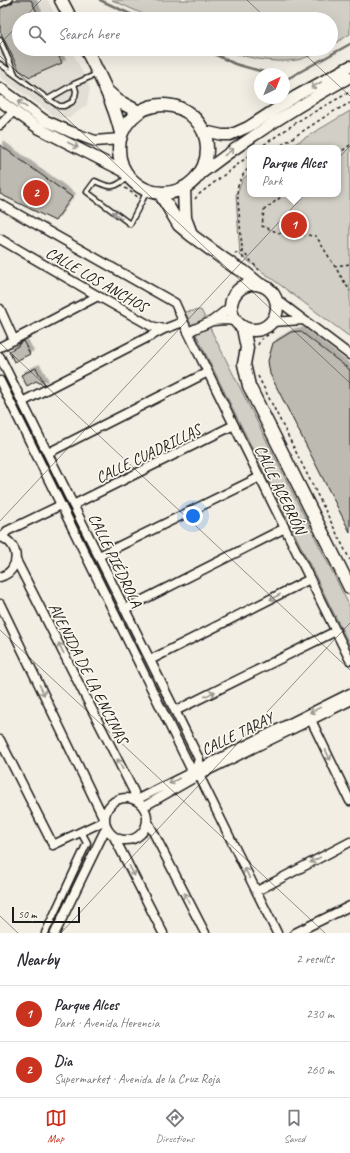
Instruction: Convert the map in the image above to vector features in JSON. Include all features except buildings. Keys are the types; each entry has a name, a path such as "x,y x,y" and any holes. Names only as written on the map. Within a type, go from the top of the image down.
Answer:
{"main road":[{"path":"62,0 68,12"},
{"path":"90,56 107,91 118,118 120,136 118,147 121,164 127,174 140,187 160,193 176,191 184,188 192,183 198,176 206,159 207,150 204,132 197,120 176,106 163,104 150,106 139,112 128,121 120,136"},
{"path":"107,91 118,100 139,112"},
{"path":"184,188 185,218 191,235"},
{"path":"160,193 179,225 239,269 264,280 270,290 277,295 275,326 260,330 251,330 239,324"},
{"path":"239,269 241,287"},
{"path":"251,349 239,324 232,314 230,307 235,293 241,287 264,280"},
{"path":"260,330 244,364 249,386 350,588"}],"street":[{"path":"204,132 230,135 248,127 296,96 350,66"},
{"path":"198,176 232,150 291,111 350,77"},
{"path":"0,88 41,124 95,141 120,136"},
{"path":"0,101 14,111 41,124 127,174"},
{"path":"0,125 14,111"},
{"name":"CALLE ACEBRÓN","path":"0,204 175,303 350,660"},
{"name":"CALLE LOS ANCHOS","path":"0,239 152,326 164,329"},
{"path":"277,295 303,320 350,355"},
{"path":"0,347 98,296"},
{"path":"188,332 212,321 230,307"},
{"path":"0,309 14,340"},
{"path":"212,321 225,320 239,324"},
{"path":"275,326 303,320"},
{"path":"22,402 164,329 183,322"},
{"name":"CALLE PIÉDROLA","path":"0,357 199,760 196,772"},
{"path":"48,453 208,372"},
{"path":"0,381 61,505 278,933"},
{"name":"CALLE CUADRILLAS","path":"74,505 234,425"},
{"path":"99,556 260,477"},
{"path":"1,537 7,531 61,505"},
{"path":"125,609 285,528"},
{"name":"AVENIDA DE LA ENCINAS","path":"1,537 10,542 15,550 16,560 134,792 136,800"},
{"path":"0,577 9,573 14,567 16,560"},
{"path":"150,660 310,579"},
{"path":"0,604 105,823 114,837 163,933"},
{"path":"175,711 336,631"},
{"name":"CALLE TARAY","path":"143,806 196,772 350,693"},
{"name":"CALLE TARAY","path":"136,800 312,720 350,701"},
{"path":"312,720 350,801"},
{"path":"0,740 53,845 105,823"},
{"path":"56,933 105,823 105,812 110,804 118,799 127,798 136,800 143,806 147,820 205,933"},
{"path":"114,837 124,840 135,838 143,831 147,820"},
{"path":"45,933 88,843 81,832"},
{"path":"257,891 350,842"},
{"path":"296,933 350,906"}],"lane":[{"path":"0,5 10,0"},
{"path":"0,40 16,76"},
{"path":"0,64 59,106 64,106 72,102 76,91 74,84"},
{"path":"48,99 74,84 98,73"},
{"path":"127,174 121,183 114,186 106,186 95,181 87,192 130,224 147,190"}],"path":[{"path":"263,145 303,118 350,92"},
{"path":"282,145 329,114 350,103"},
{"path":"341,152 350,145"},
{"path":"192,202 198,195 247,157"},
{"path":"239,269 243,252 238,189 240,179 247,170"},
{"path":"281,197 264,210 262,226 279,233 316,236 350,291"},
{"path":"230,254 243,252"},
{"path":"243,252 277,295"},
{"path":"334,266 350,264"},
{"path":"251,349 272,331 275,326"},
{"path":"257,370 259,377 350,560"}],"shaded area":[{"path":"0,0 48,0 54,12 12,12 12,56 74,56 90,88 87,105 69,118 58,118 0,77"},
{"path":"112,0 350,0 350,34 338,42 338,12 139,12"},
{"path":"244,56 308,56 297,60 287,61"},
{"path":"350,111 350,337 240,255 236,195 243,179 247,176 247,197 341,197 341,145 293,145"},
{"path":"201,310 350,607 350,646 185,312"}],"waterway":[{"path":"100,0 126,12"},
{"path":"338,51 350,44"},
{"path":"218,56 235,64 254,69"},
{"path":"290,77 328,56"}],"place":[{"name":"Dia","path":"36,193"},
{"name":"Parque Alces","path":"294,225"}]}
